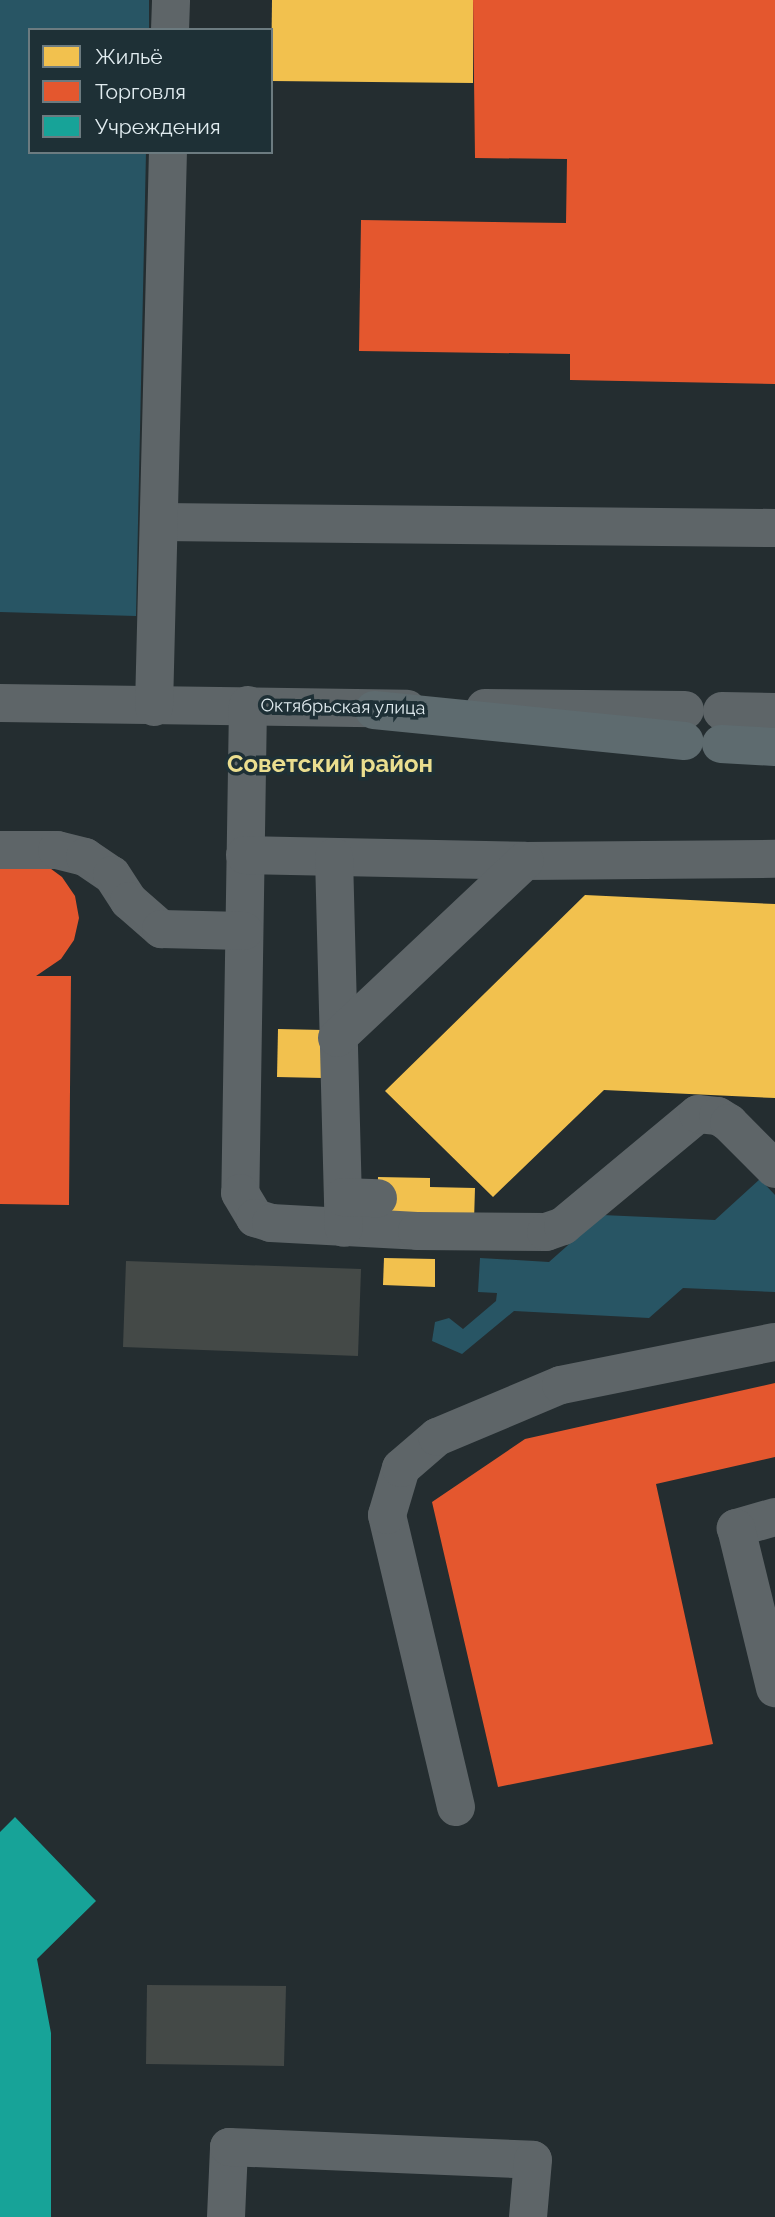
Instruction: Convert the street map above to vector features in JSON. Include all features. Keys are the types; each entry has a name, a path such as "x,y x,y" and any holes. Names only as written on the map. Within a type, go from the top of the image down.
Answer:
{"main road":[{"path":"374,709 703,726 775,747"}],"street":[{"path":"170,0 170,28"},
{"path":"154,707 168,154"},
{"path":"160,522 775,528"},
{"name":"Октябрьская улица","path":"0,703 374,709"},
{"path":"248,705 240,1193 243,1205 255,1218 271,1223 355,1207 546,1232 563,1226 698,1114 718,1116 729,1123 775,1169"},
{"path":"703,726 775,712"},
{"path":"0,850 57,850 85,857 112,875 129,901 161,929 244,931"},
{"path":"246,855 525,861 775,859"},
{"path":"334,857 337,1038 355,1207"},
{"path":"337,1038 525,861"},
{"path":"456,1807 387,1515 401,1468 438,1437 561,1385 775,1342"},
{"path":"775,1517 736,1528 775,1688"},
{"path":"226,2217 229,2147 533,2160 528,2217"}],"shaded area":[{"path":"0,0 149,0 149,28 28,28 28,154 146,154 136,616 0,612"},
{"path":"760,1179 775,1195 775,1292 683,1288 649,1318 514,1311 462,1354 432,1341 435,1322 449,1318 463,1329 496,1301 497,1293 478,1292 480,1258 549,1262 602,1215 715,1220"}],"building: Жильё":[{"path":"272,0 473,0 473,83 273,81"},
{"path":"585,895 775,904 775,1098 604,1090 493,1197 385,1091"},
{"path":"278,1029 323,1030 323,1078 277,1077"},
{"path":"378,1177 430,1178 430,1187 475,1188 474,1221 377,1219"},
{"path":"384,1258 435,1259 435,1287 383,1285"}],"building: Торговля":[{"path":"473,0 775,0 775,384 570,380 570,354 359,351 361,220 566,223 567,159 475,158"},
{"path":"0,859 43,863 62,877 75,896 79,918 74,940 61,959 36,976 71,976 69,1205 0,1204"},
{"path":"775,1383 775,1457 656,1484 713,1744 498,1787 432,1502 525,1439"}],"building: Учреждения":[{"path":"15,1817 96,1901 37,1959 51,2033 51,2217 0,2217 0,1832"}],"building: Прочее":[{"path":"126,1261 361,1269 358,1356 123,1347"},
{"path":"147,1985 286,1986 284,2066 146,2064"}],"district":[{"name":"Советский район","path":"330,764"}]}
